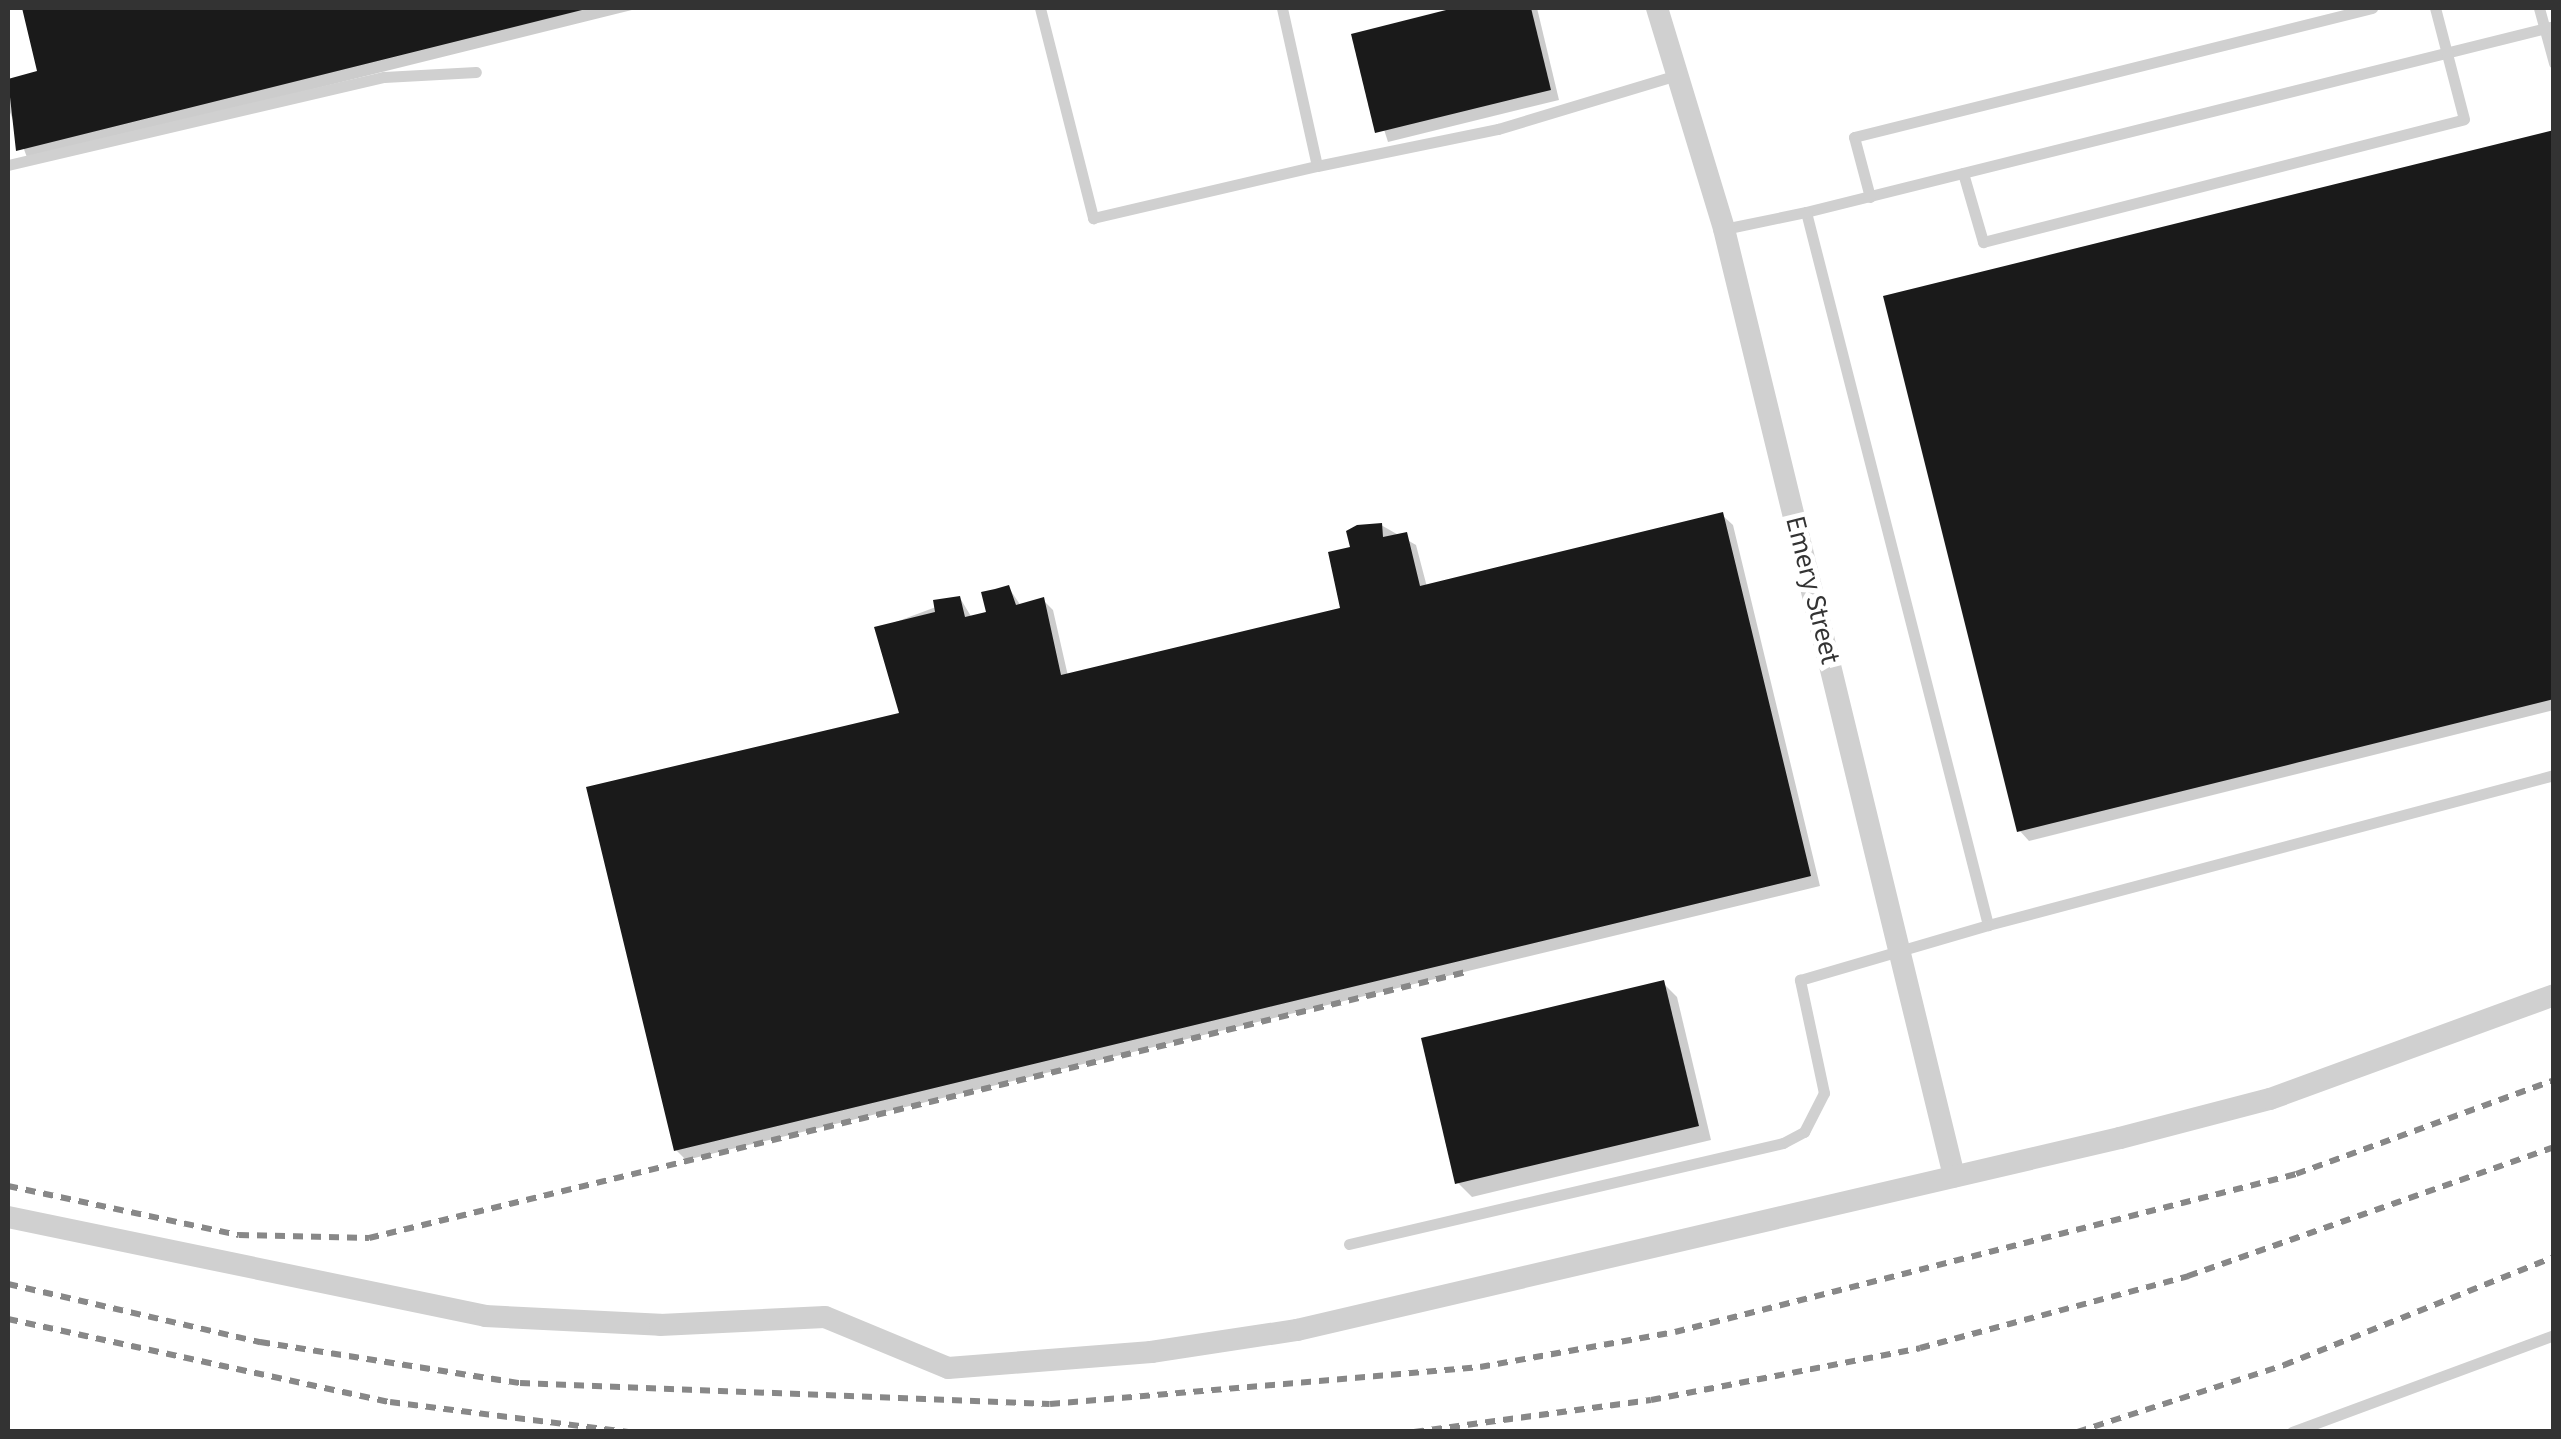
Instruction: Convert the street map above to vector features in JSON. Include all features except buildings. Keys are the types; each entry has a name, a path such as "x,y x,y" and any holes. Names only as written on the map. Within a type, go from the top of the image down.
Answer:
{"street":[{"name":"Emery Street","path":"1656,8 1724,229 1954,1176"},
{"path":"8,1216 139,1251 485,1316 660,1325 825,1316 948,1368 1297,1330 2270,1100 2554,994"}],"lane":[{"path":"1040,8 1093,218 1498,129 1677,75"},
{"path":"1282,8 1317,166"},
{"path":"1870,197 1854,137 2372,8"},
{"path":"1964,173 1983,242 2464,119 2435,8"},
{"path":"2539,8 2549,27 2554,63"},
{"path":"1724,229 1870,197 2549,27"},
{"path":"8,165 384,77 476,72"},
{"path":"1806,212 1988,926"},
{"path":"1350,1244 1783,1144 1804,1132 1824,1093 1800,980 2554,775"},
{"path":"2292,1432 2554,1335"}],"railway":[{"path":"8,1186 239,1235 369,1238 1470,971"},
{"path":"8,1284 260,1342 520,1383 1050,1404 1480,1367 1675,1332 2296,1174 2554,1080"},
{"path":"1414,1432 1651,1400 1920,1348 2188,1276 2554,1147"},
{"path":"2077,1432 2284,1365 2554,1257"},
{"path":"8,1319 390,1402 628,1432"}]}
